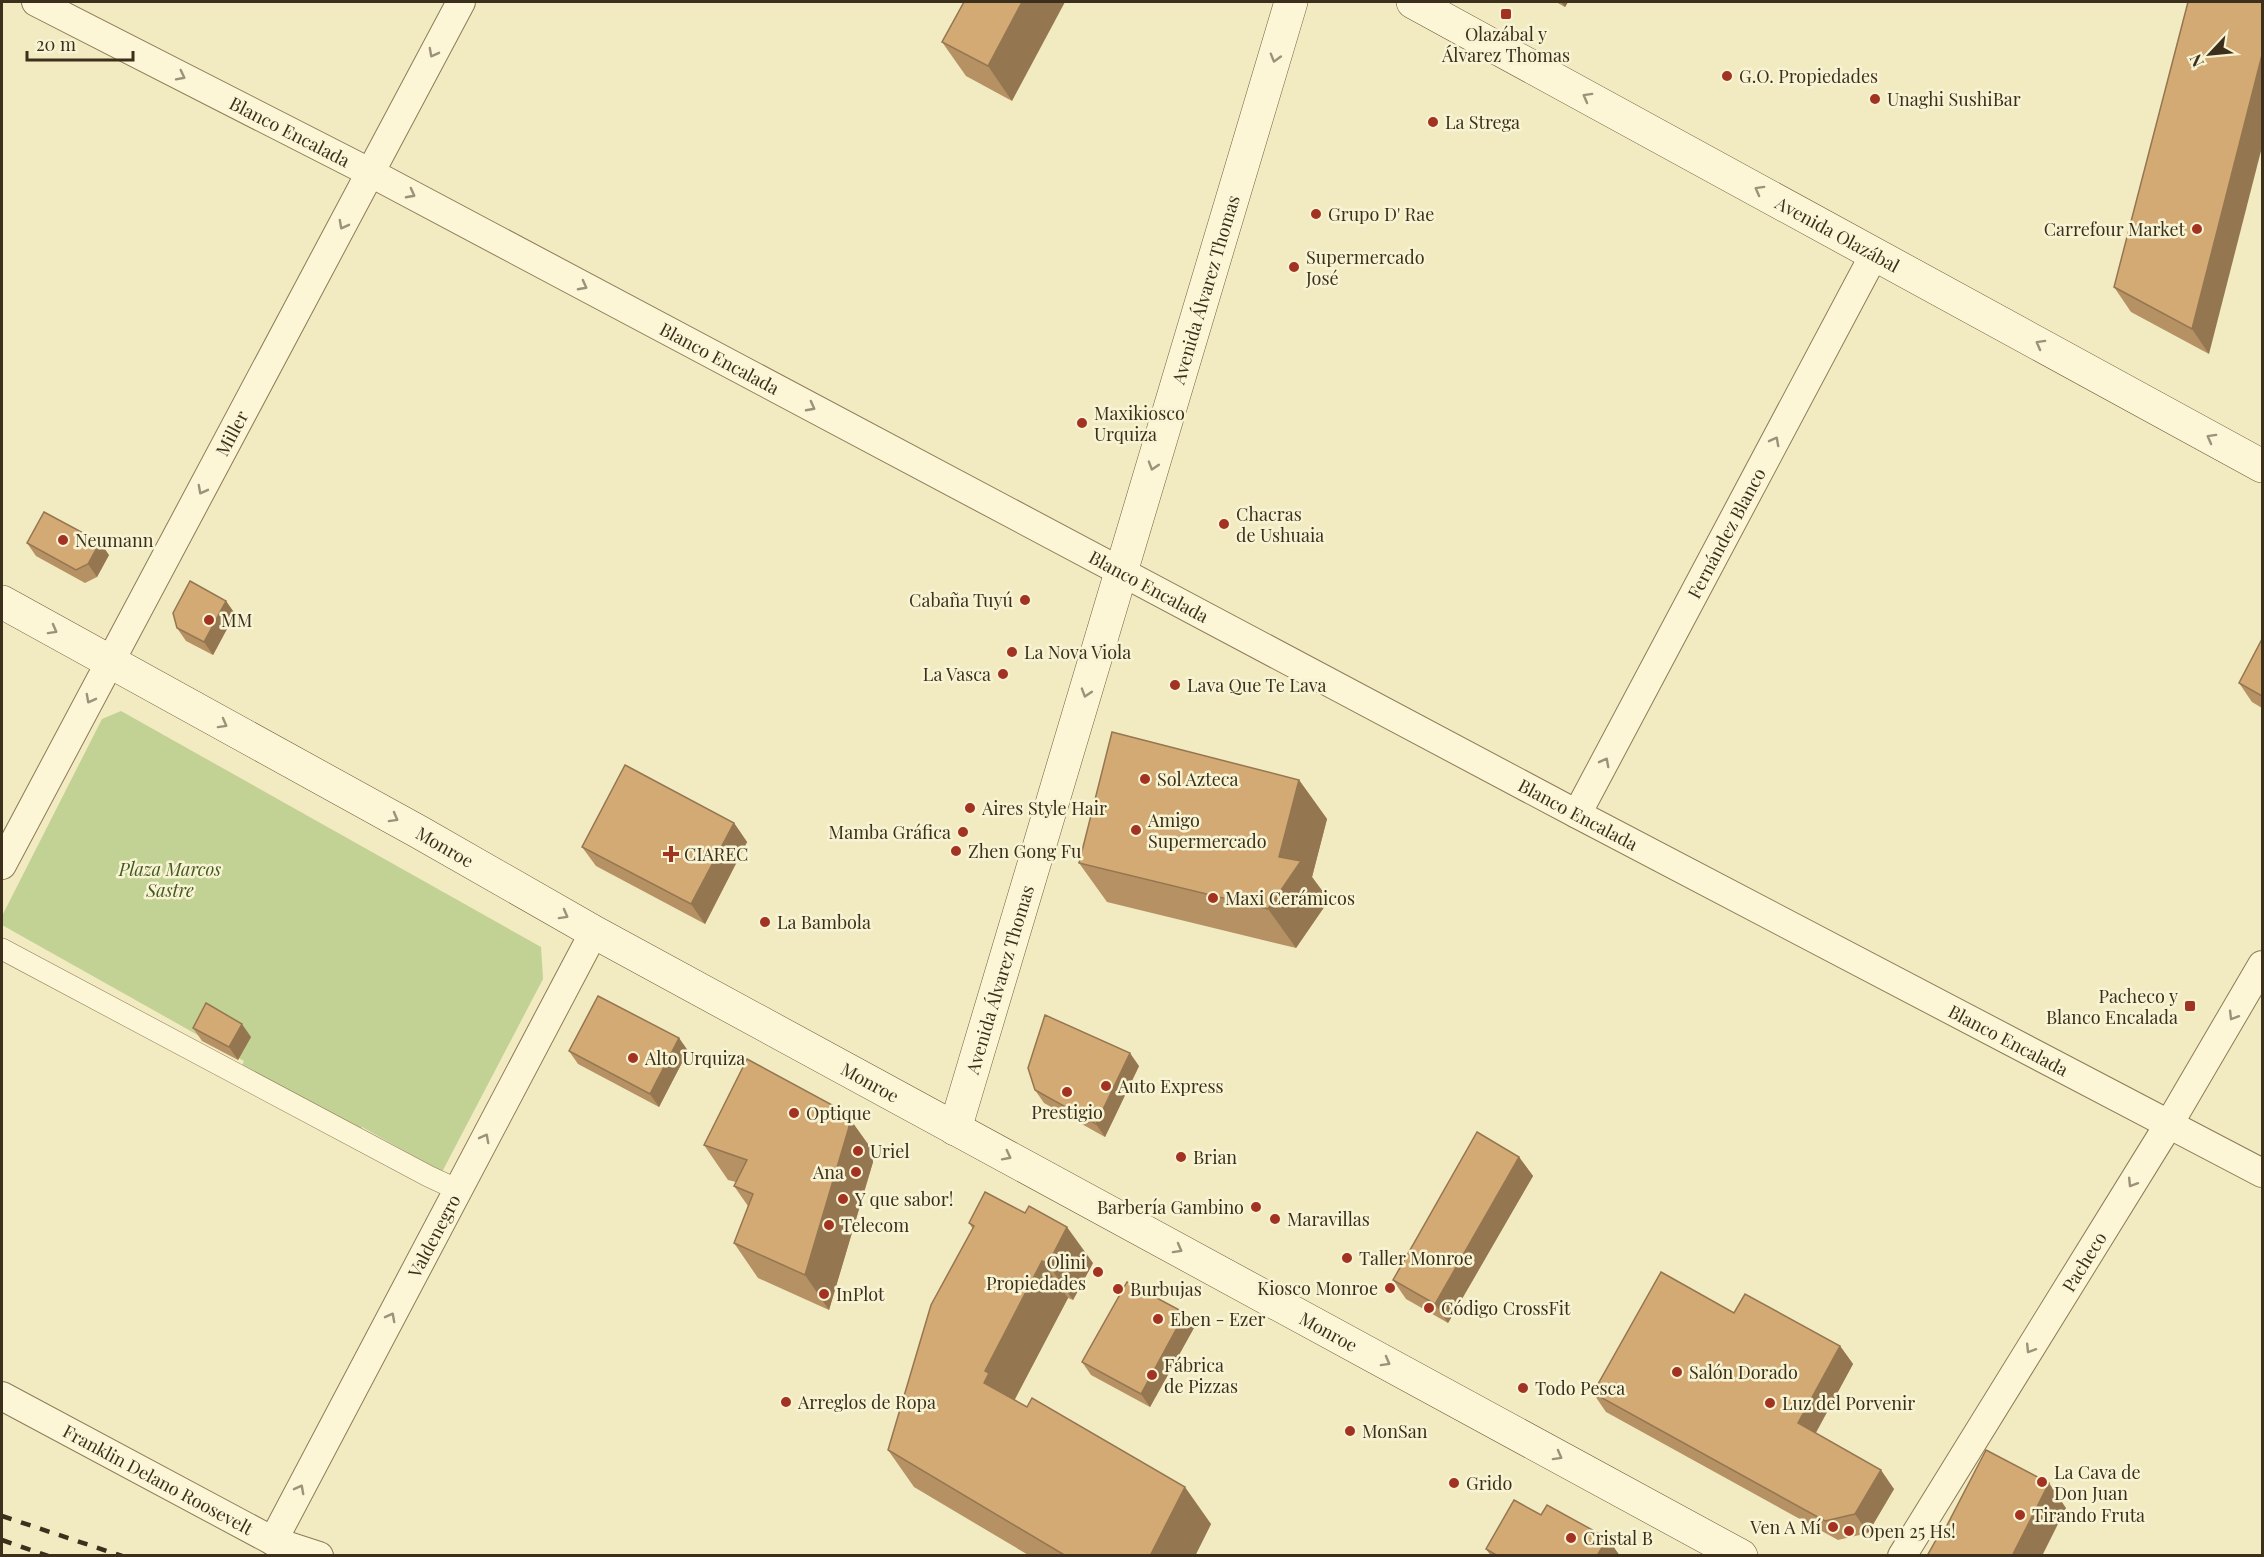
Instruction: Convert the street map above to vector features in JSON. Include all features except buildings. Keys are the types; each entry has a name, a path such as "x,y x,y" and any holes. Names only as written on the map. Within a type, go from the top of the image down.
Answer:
{"main road":[{"name":"Avenida Álvarez Thomas","path":"955,1129 1291,2"},
{"name":"Avenida Olazábal","path":"1413,2 2262,466"},
{"name":"Monroe","path":"2,602 420,832 594,932 1741,1556"}],"street":[{"name":"Blanco Encalada","path":"36,2 371,173 1577,814 2262,1173"},
{"name":"Miller","path":"2,865 461,2"},
{"name":"Fernández Blanco","path":"1577,814 1875,253"},
{"name":"Valdenegro","path":"273,1541 594,932"},
{"path":"2,949 458,1190"},
{"name":"Pacheco","path":"1902,1556 2169,1124 2262,965"},
{"name":"Franklin Delano Roosevelt","path":"2,1396 273,1541 319,1556"}],"green space":[{"name":"Plaza Marcos Sastre","path":"121,711 541,947 543,979 442,1172 362,1127 353,1141 238,1073 244,1061 2,925 2,916 102,719"}],"railway":[{"path":"2,1516 122,1556"},
{"path":"2,1540 48,1556"}],"place":[{"name":"Olazábal y Álvarez Thomas","path":"1506,14"},
{"name":"G.O. Propiedades","path":"1727,76"},
{"name":"Unaghi SushiBar","path":"1875,99"},
{"name":"La Strega","path":"1433,122"},
{"name":"Grupo D' Rae","path":"1316,214"},
{"name":"Carrefour Market","path":"2197,229"},
{"name":"Supermercado José","path":"1294,267"},
{"name":"Maxikiosco Urquiza","path":"1082,423"},
{"name":"Chacras de Ushuaia","path":"1224,524"},
{"name":"Neumann","path":"63,540"},
{"name":"Cabaña Tuyú","path":"1025,600"},
{"name":"MM","path":"209,620"},
{"name":"La Nova Viola","path":"1012,652"},
{"name":"La Vasca","path":"1003,674"},
{"name":"Lava Que Te Lava","path":"1175,685"},
{"name":"Sol Azteca","path":"1145,779"},
{"name":"Aires Style Hair","path":"970,808"},
{"name":"Amigo Supermercado","path":"1136,830"},
{"name":"Mamba Gráfica","path":"963,832"},
{"name":"Zhen Gong Fu","path":"956,851"},
{"name":"CIAREC","path":"671,854"},
{"name":"Maxi Cerámicos","path":"1213,898"},
{"name":"La Bambola","path":"765,922"},
{"name":"Pacheco y Blanco Encalada","path":"2190,1006"},
{"name":"Alto Urquiza","path":"633,1058"},
{"name":"Auto Express","path":"1106,1086"},
{"name":"Prestigio","path":"1067,1092"},
{"name":"Optique","path":"794,1113"},
{"name":"Uriel","path":"858,1151"},
{"name":"Brian","path":"1181,1157"},
{"name":"Ana","path":"856,1172"},
{"name":"Y que sabor!","path":"843,1199"},
{"name":"Barbería Gambino","path":"1256,1207"},
{"name":"Maravillas","path":"1275,1219"},
{"name":"Telecom","path":"829,1225"},
{"name":"Taller Monroe","path":"1347,1258"},
{"name":"Olini Propiedades","path":"1098,1272"},
{"name":"Kiosco Monroe","path":"1390,1288"},
{"name":"Burbujas","path":"1118,1289"},
{"name":"InPlot","path":"824,1294"},
{"name":"Código CrossFit","path":"1429,1308"},
{"name":"Eben - Ezer","path":"1158,1319"},
{"name":"Salón Dorado","path":"1677,1372"},
{"name":"Fábrica de Pizzas","path":"1152,1375"},
{"name":"Todo Pesca","path":"1523,1388"},
{"name":"Arreglos de Ropa","path":"786,1402"},
{"name":"Luz del Porvenir","path":"1770,1403"},
{"name":"MonSan","path":"1350,1431"},
{"name":"La Cava de Don Juan","path":"2042,1482"},
{"name":"Grido","path":"1454,1483"},
{"name":"Tirando Fruta","path":"2020,1515"},
{"name":"Ven A Mí","path":"1833,1527"},
{"name":"Open 25 Hs!","path":"1849,1531"},
{"name":"Cristal B","path":"1571,1538"}]}
